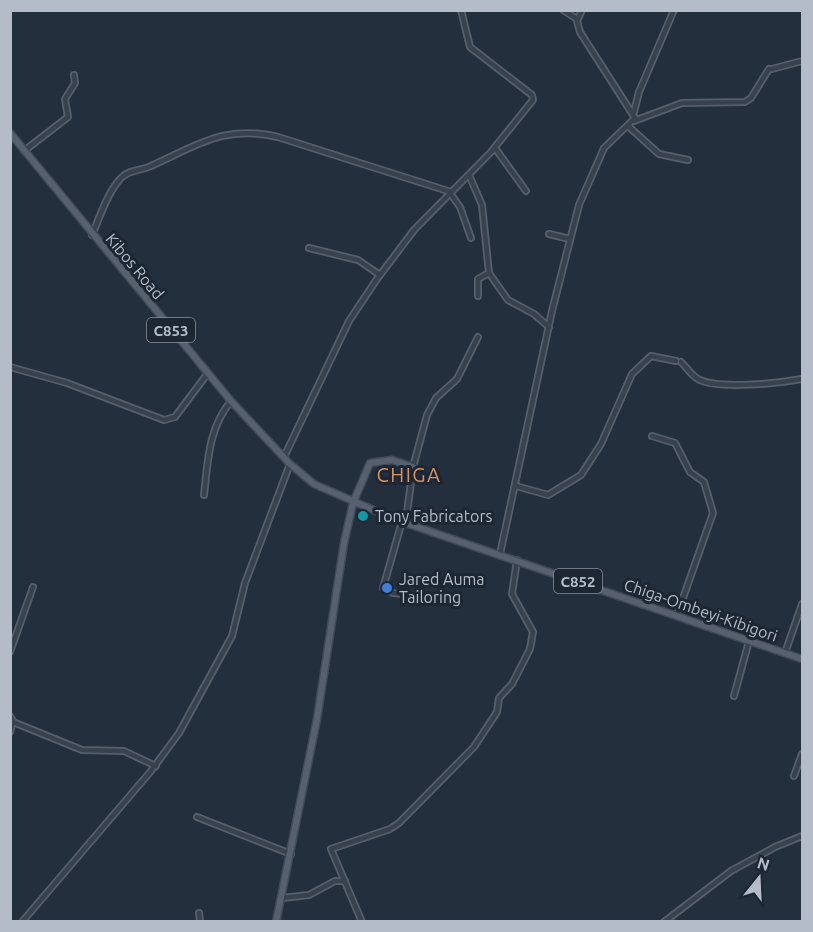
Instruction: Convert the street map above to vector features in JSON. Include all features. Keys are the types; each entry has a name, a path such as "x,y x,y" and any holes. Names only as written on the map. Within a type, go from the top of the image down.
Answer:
{"main road":[{"name":"Kibos Road","path":"11,136 231,401 290,464 321,489 353,503"},
{"path":"276,921 291,854 353,503 370,463 392,460 413,467"},
{"name":"Chiga-Ombeyi-Kibigori","path":"353,503 802,659"}],"street":[{"path":"284,457 350,321 380,274 414,230 495,148 533,97 470,47 462,10"},
{"path":"563,10 577,19"},
{"path":"582,10 577,19 580,32 598,63 634,112"},
{"path":"634,121 639,92 674,10"},
{"path":"500,554 570,239 592,170 610,140 634,121 682,103 717,105 745,102 751,98 771,69 802,61"},
{"path":"24,151 68,117 65,99 75,84 74,75"},
{"path":"628,126 659,154 688,160"},
{"path":"92,235 111,193 124,175 148,168 199,142 221,136 270,135 450,193 460,207 471,238"},
{"path":"495,148 526,191"},
{"path":"469,175 482,204 489,273 508,300 534,314 549,327"},
{"path":"549,234 570,239"},
{"path":"309,248 358,260 380,274"},
{"path":"478,296 478,279 489,273"},
{"path":"442,598 393,593 383,588 401,525 405,522 413,467 432,403 457,379 478,337"},
{"path":"516,486 548,495 581,475 601,444 632,374 651,356 679,361 697,379 710,383 767,385 802,380"},
{"path":"10,367 67,383 164,420 175,417 208,373"},
{"path":"204,495 213,430 219,415 231,401"},
{"path":"652,436 675,443 690,472 704,482 713,513 676,615"},
{"path":"22,921 156,765 179,733 230,640 245,583 290,464"},
{"path":"362,921 331,853 332,848 390,829 399,823 474,747 496,712 499,698 519,673 534,636 512,594 517,560"},
{"path":"10,652 33,587"},
{"path":"785,653 802,604"},
{"path":"734,696 749,641"},
{"path":"10,716 13,722 82,750 124,751 156,765"},
{"path":"10,732 13,722"},
{"path":"794,776 802,754"},
{"path":"197,817 291,854"},
{"path":"664,921 731,871 775,847 802,836"},
{"path":"282,898 309,895 334,881 345,881"},
{"path":"199,913 200,921"}],"place":[{"name":"Tony Fabricators","path":"363,516"},
{"name":"Jared Auma Tailoring","path":"387,588"}],"district":[{"name":"CHIGA","path":"409,474"}]}
